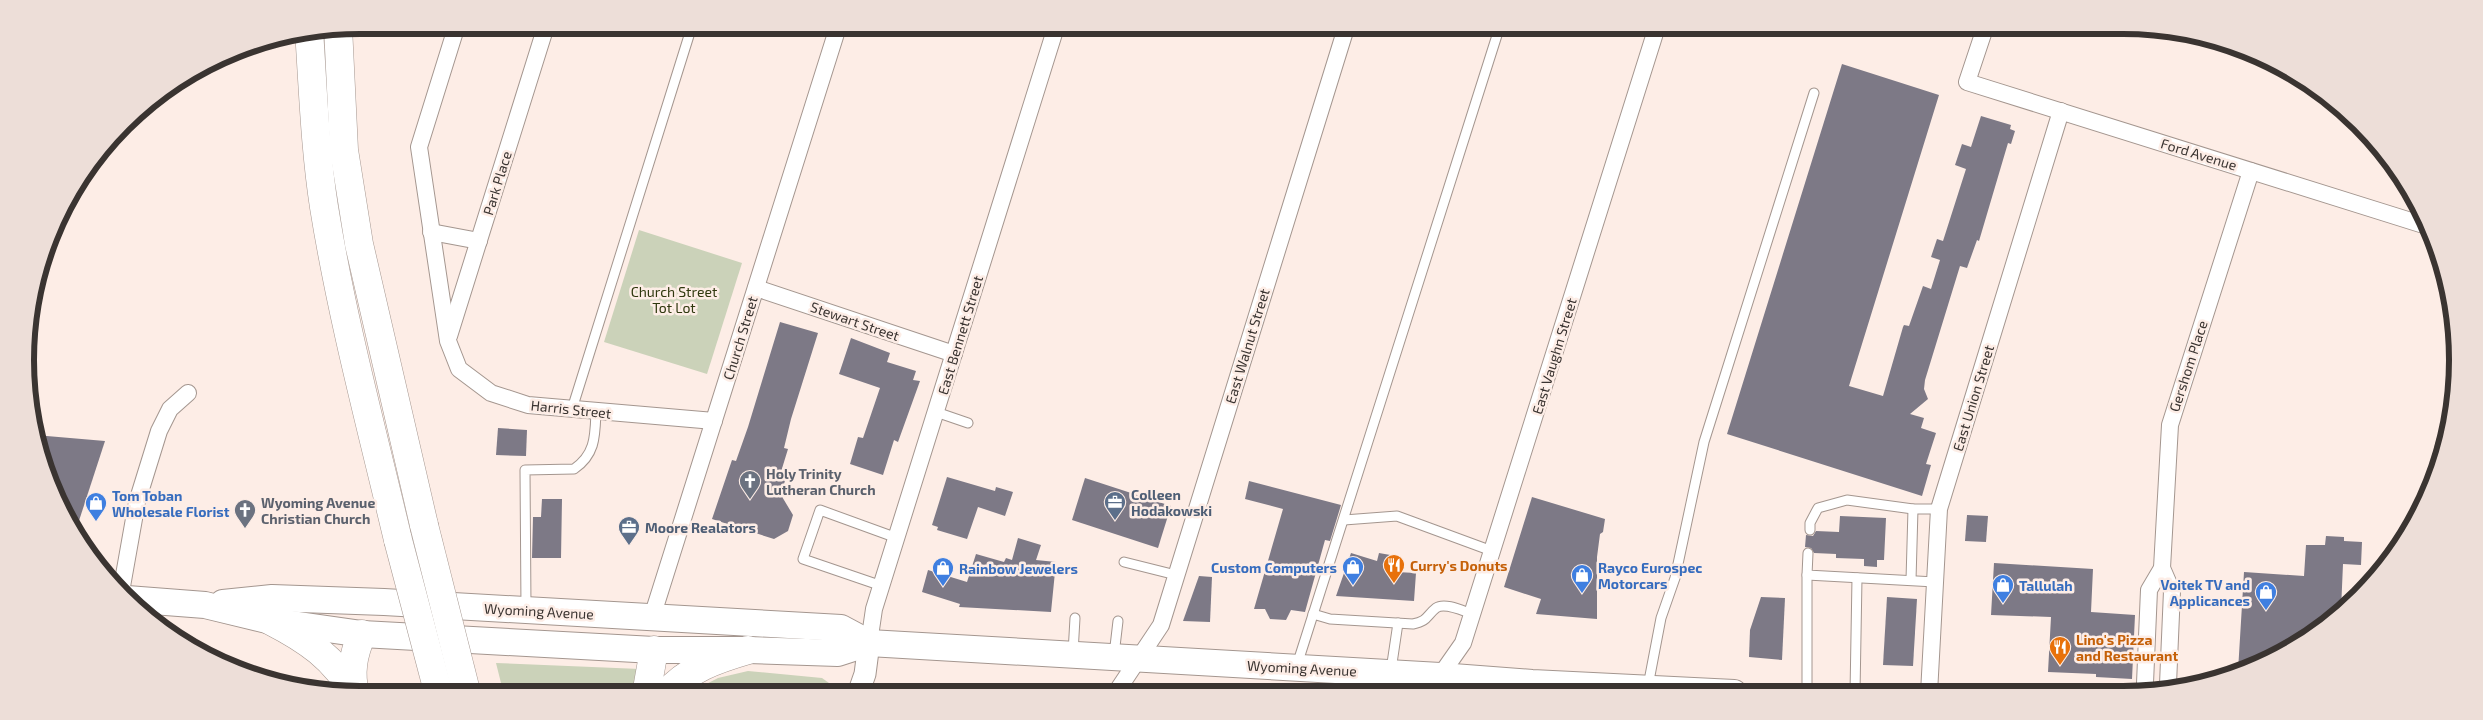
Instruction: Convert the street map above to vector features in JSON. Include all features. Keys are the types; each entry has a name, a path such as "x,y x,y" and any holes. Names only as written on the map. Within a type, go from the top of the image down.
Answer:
{"highway":[{"path":"338,34 344,150 359,244 424,525 465,686"},
{"path":"309,38 314,124 324,207 342,303 398,540 437,686"},
{"path":"271,621 300,636 324,654 341,673 349,686"},
{"path":"353,686 353,659 362,634"},
{"path":"647,686 654,650"},
{"path":"674,686 702,665 748,650"}],"main road":[{"name":"Wyoming Avenue","path":"205,605 272,598 384,602 652,617 841,628 869,643"},
{"name":"Wyoming Avenue","path":"139,600 205,605 271,621 362,634 654,650 748,650 838,654 869,643 1390,673 1434,685 1467,686"},
{"path":"362,634 384,602"},
{"name":"Church Street","path":"652,617 654,650"}],"street":[{"name":"Harris Street","path":"454,34 420,147 448,341 458,369 491,392 528,406 714,421"},
{"name":"Park Place","path":"448,341 544,34"},
{"name":"Church Street","path":"652,617 836,34"},
{"name":"East Bennett Street","path":"869,643 874,609 1054,34"},
{"name":"East Walnut Street","path":"1117,686 1126,658 1161,625 1344,34"},
{"name":"East Vaughn Street","path":"1434,685 1463,643 1655,34"},
{"name":"Ford Avenue","path":"1983,34 1967,82 2419,224"},
{"name":"East Union Street","path":"1929,686 1939,509 2061,112"},
{"name":"Gershom Place","path":"2146,686 2150,590 2162,568 2168,438 2172,415 2251,171"},
{"path":"431,232 479,242"},
{"name":"Stewart Street","path":"756,288 954,354"},
{"path":"122,584 137,502 158,431 170,409 188,394"},
{"name":"Gershom Place","path":"2162,568 2172,591 2168,683"},
{"path":"860,686 869,643"}],"lane":[{"path":"572,409 689,34"},
{"path":"1296,668 1496,34"},
{"path":"1648,686 1661,618 1675,578 1704,442 1814,93"},
{"path":"526,610 525,470 574,469 580,465 588,457 594,444 596,411"},
{"path":"936,412 968,423"},
{"path":"1810,530 1810,523 1818,508 1847,500 1913,509 1939,509"},
{"path":"1911,580 1913,509"},
{"path":"882,586 803,559 820,510 897,538"},
{"path":"1344,520 1397,516 1446,536 1492,551"},
{"path":"1807,686 1808,553"},
{"path":"1124,562 1176,575"},
{"path":"1808,575 1935,582"},
{"path":"1855,686 1857,578"},
{"path":"1313,614 1330,618 1413,624 1424,622 1437,607 1446,606 1472,614"},
{"path":"1072,654 1075,618"},
{"path":"1118,621 1126,658"},
{"path":"1390,673 1398,623"}],"green space":[{"name":"Church Street Tot Lot","path":"639,230 742,263 707,374 604,342"},
{"path":"496,663 640,669 637,686 502,686"},
{"path":"748,671 822,678 831,686 702,686 718,678"}],"building":[{"path":"1842,64 1939,95 1849,386 1883,396 1903,327 1904,325 1909,326 1923,286 1931,289 1940,260 1931,257 1937,239 1943,241 1966,169 1955,165 1962,144 1971,147 1981,116 2011,125 2010,129 2015,131 2011,144 2008,143 1979,241 1977,240 1967,268 1960,266 1925,380 1924,389 1928,399 1910,414 1924,418 1921,428 1936,433 1926,464 1931,465 1922,496 1727,434"},
{"path":"780,322 818,333 791,419 784,448 788,449 780,475 786,477 781,495 793,515 788,531 774,539 712,519 732,460 736,461 748,427"},
{"path":"851,338 890,353 887,362 916,371 913,380 920,381 898,442 894,440 883,475 850,464 858,437 863,438 880,388 839,374"},
{"path":"498,428 527,430 526,456 496,455"},
{"path":"43,436 105,441 78,524 67,504 51,465"},
{"path":"947,477 995,491 996,487 1013,492 1005,516 978,507 967,539 937,530 938,527 932,525"},
{"path":"1085,478 1171,506 1158,548 1072,520"},
{"path":"1249,481 1341,505 1330,541 1325,540 1305,612 1291,610 1286,620 1270,619 1265,609 1254,609 1283,509 1245,499"},
{"path":"1532,497 1605,519 1603,532 1600,534 1597,557 1597,619 1536,614 1541,599 1504,587"},
{"path":"542,499 562,499 561,558 532,558 533,517 541,517"},
{"path":"1967,515 1988,516 1986,542 1965,541"},
{"path":"1840,516 1886,518 1884,560 1877,560 1877,567 1864,566 1864,559 1836,558 1836,554 1814,553 1811,548 1805,547 1806,535 1813,536 1816,531 1839,532"},
{"path":"2326,536 2344,537 2344,541 2362,542 2361,565 2343,564 2341,602 2322,619 2286,643 2238,665 2244,572 2304,576 2306,545 2325,545"},
{"path":"1018,538 1041,545 1036,560 1056,562 1051,612 959,607 960,604 922,592 928,570 967,582 976,554 1004,562 1006,558 1012,560"},
{"path":"1351,553 1377,561 1379,553 1396,556 1396,572 1416,573 1414,601 1336,596"},
{"path":"1994,563 2093,569 2091,612 2135,615 2132,679 2096,677 2096,674 2048,672 2051,617 1991,615"},
{"path":"1199,576 1212,577 1210,622 1183,621"},
{"path":"1761,597 1785,598 1782,660 1749,657 1750,630"},
{"path":"1887,597 1917,599 1913,666 1883,665"}],"place":[{"name":"Holy Trinity Lutheran Church","path":"750,500"},
{"name":"Colleen Hodakowski","path":"1115,521"},
{"name":"Tom Toban Wholesale Florist","path":"96,522"},
{"name":"Wyoming Avenue Christian Church","path":"245,529"},
{"name":"Moore Realators","path":"629,546"},
{"name":"Curry's Donuts","path":"1394,584"},
{"name":"Custom Computers","path":"1353,586"},
{"name":"Rainbow Jewelers","path":"943,587"},
{"name":"Rayco Eurospec Motorcars","path":"1582,594"},
{"name":"Tallulah","path":"2003,604"},
{"name":"Voitek TV and Applicances","path":"2266,611"},
{"name":"Lino's Pizza and Restaurant","path":"2060,666"}]}
